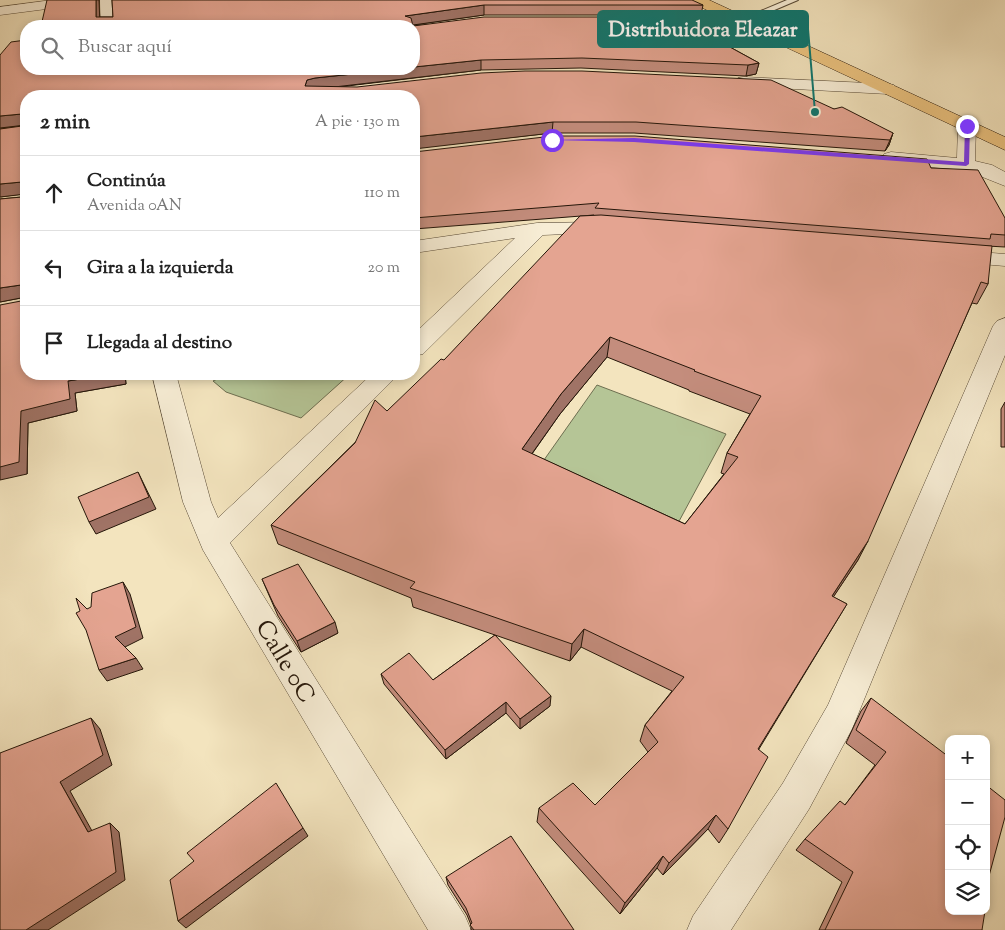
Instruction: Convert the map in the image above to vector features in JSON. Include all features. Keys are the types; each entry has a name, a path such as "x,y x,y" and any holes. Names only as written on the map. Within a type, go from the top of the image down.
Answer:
{"highway":[{"path":"697,0 1005,144"}],"street":[{"path":"0,11 85,0"},
{"path":"107,0 108,20"},
{"path":"702,21 742,21"},
{"path":"729,82 888,89"},
{"path":"966,164 967,126"},
{"path":"872,157 966,164 985,169 1005,180"},
{"path":"420,246 537,229 599,227 629,230"},
{"path":"420,342 537,229"},
{"path":"936,254 1005,260"},
{"path":"707,930 796,796 840,717 1005,326"},
{"name":"Calle 0C","path":"166,380 197,502 213,541 451,930"},
{"path":"213,541 382,380"}],"lane":[{"path":"742,21 794,0"}],"green space":[{"path":"343,380 301,418 226,392 213,381"},
{"path":"597,385 726,434 677,525 539,467"}],"building":[{"path":"47,0 96,0 96,17 113,17 112,0 692,0 703,5 484,5 405,16 412,20 42,20"},
{"path":"484,17 728,17 747,25 706,34 759,63 748,65 582,58 481,60 420,66 420,25"},
{"path":"20,41 20,75 343,75 307,80 305,86 357,87 481,73 525,71 582,71 771,80 834,109 842,107 893,133 890,140 636,122 553,122 420,136 420,90 20,90 20,114 0,116 0,55 11,42"},
{"path":"20,126 20,182 0,184 0,129"},
{"path":"553,136 635,136 927,159 931,168 978,170 1005,218 1005,235 991,234 990,239 595,208 599,203 420,218 420,151"},
{"path":"20,197 20,285 0,288 0,199"},
{"path":"601,215 992,246 988,284 981,282 868,541 832,596 847,604 758,749 768,757 728,829 716,815 669,863 663,856 625,903 539,808 573,783 595,805 658,742 645,725 684,677 584,629 572,644 410,588 415,582 271,525 355,443 375,400 387,411 441,359 444,360 580,216","holes":["610,337 761,396 727,453 738,457 685,524 522,449 561,394"]},
{"path":"20,301 20,380 74,380 68,381 70,399 21,411 19,462 0,467 0,305"},
{"path":"138,472 149,497 89,522 78,497"},
{"path":"298,564 335,622 297,641 274,605 262,579"},
{"path":"123,582 136,627 115,637 136,658 99,670 86,630 76,613 80,611 76,598 87,609 91,607 92,593"},
{"path":"495,635 551,696 520,719 506,702 445,750 381,674 409,653 433,680"},
{"path":"871,698 945,754 945,915 984,915 982,930 825,930 853,872 805,839 840,801 845,805 886,752 856,730"},
{"path":"91,718 103,755 60,782 88,832 110,823 116,872 26,930 0,930 0,753"},
{"path":"276,783 303,828 178,921 170,880 194,861 187,853"},
{"path":"990,788 1005,800 1005,817 990,872"},
{"path":"511,836 574,930 474,930 470,925 472,923 466,908 446,877"}],"place":[{"name":"Distribuidora Eleazar","path":"815,112"}],"route":[{"path":"552,140 634,140 966,164 967,126"}]}
